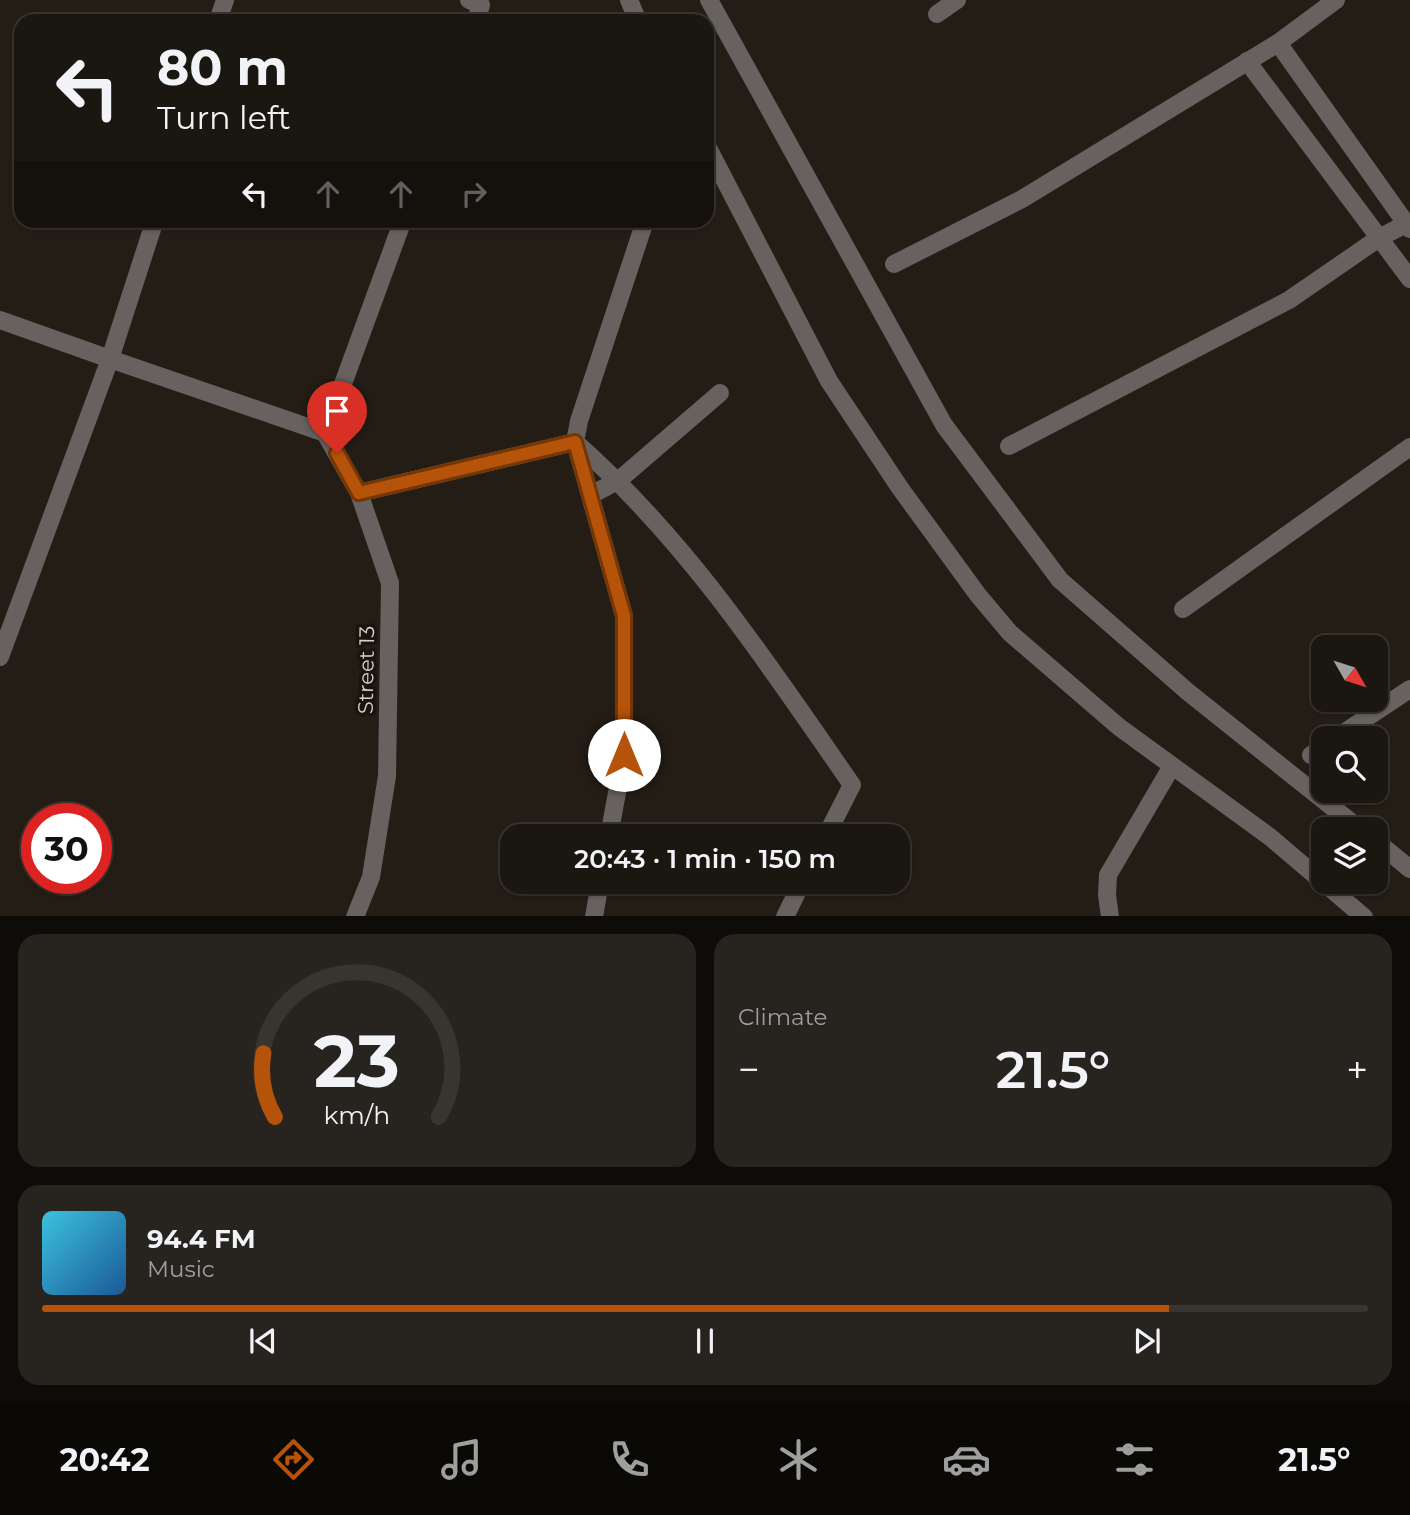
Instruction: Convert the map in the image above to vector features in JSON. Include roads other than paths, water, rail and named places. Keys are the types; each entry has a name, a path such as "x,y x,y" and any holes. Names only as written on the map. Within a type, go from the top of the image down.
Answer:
{"street":[{"path":"469,0 481,5 478,14"},
{"path":"709,0 944,425 1060,580 1188,692 1345,817"},
{"path":"937,14 957,0"},
{"path":"894,264 1021,200 1278,43 1336,0"},
{"path":"1009,446 1289,300 1379,238 1408,226 1278,43"},
{"path":"1247,61 1379,238 1408,272"},
{"path":"714,159 830,381 900,488 978,595 1010,633 1119,727 1270,837 1311,872"},
{"path":"0,657 110,359 152,228"},
{"path":"0,320 325,433 400,228"},
{"path":"611,824 624,755 624,616 575,442 579,421 643,228"},
{"path":"591,495 619,480 720,393"},
{"name":"Street 13","path":"325,433 359,493 390,583 387,776 372,877 355,916"},
{"path":"575,442 619,480 724,601 852,785 832,824"},
{"path":"359,493 575,442"},
{"path":"1183,609 1410,447"},
{"path":"1354,726 1410,689"},
{"path":"1110,916 1108,875 1172,765"},
{"path":"1388,851 1410,869"},
{"path":"594,916 598,894"},
{"path":"785,916 796,894"},
{"path":"1337,894 1364,916"}]}
